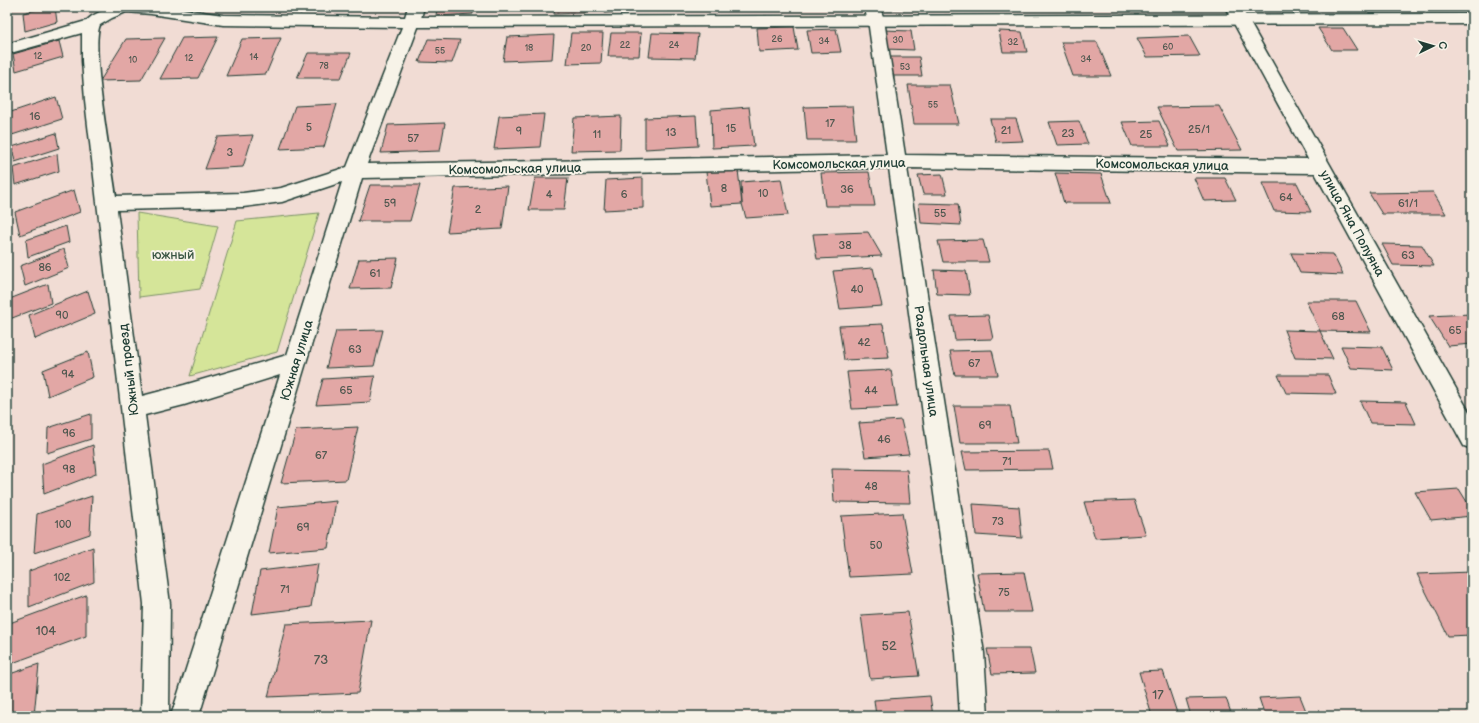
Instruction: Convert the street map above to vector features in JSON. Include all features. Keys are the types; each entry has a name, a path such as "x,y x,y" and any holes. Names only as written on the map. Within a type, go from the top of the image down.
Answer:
{"street":[{"path":"7,49 92,24 103,16 120,8 150,9 223,20 414,14 1237,14 1472,19"},
{"name":"Южная улица","path":"185,716 355,171 414,14"},
{"name":"Раздольная улица","path":"874,14 970,653 974,716"},
{"name":"улица Яна Полуяна","path":"1237,14 1472,439"},
{"name":"Южный проезд","path":"92,24 89,37 94,100 157,604 155,716"},
{"name":"Комсомольская улица","path":"107,203 243,200 282,195 355,171 897,161 1322,166"},
{"path":"132,408 184,395 296,361"}],"green space":[{"name":"южный","path":"137,213 218,226 200,289 139,297"},
{"path":"319,213 277,352 190,376 237,221"}],"building":[{"path":"46,7 55,7 57,22 25,31 23,13"},
{"path":"437,7 473,7 473,14 436,16"},
{"path":"555,7 585,7 585,13 554,14"},
{"path":"605,7 636,7 637,11 605,13"},
{"path":"886,7 932,7 932,9 887,10"},
{"path":"1003,7 1003,8 956,8"},
{"path":"794,27 798,50 759,52 757,28"},
{"path":"1318,28 1343,28 1357,50 1332,50"},
{"path":"836,29 841,52 811,53 807,30"},
{"path":"883,30 911,31 914,50 885,49"},
{"path":"999,31 1022,32 1027,52 1003,52"},
{"path":"571,33 603,33 601,63 567,64"},
{"path":"611,33 641,33 639,56 608,56"},
{"path":"652,33 698,34 695,58 649,57"},
{"path":"554,35 552,59 503,61 507,37"},
{"path":"1189,36 1200,56 1147,57 1137,38"},
{"path":"218,37 198,78 160,79 182,38"},
{"path":"165,38 141,80 100,81 126,39"},
{"path":"281,38 266,74 226,76 242,39"},
{"path":"428,39 460,40 452,63 419,62"},
{"path":"59,41 63,57 16,71 13,54"},
{"path":"1061,42 1097,42 1111,76 1073,76"},
{"path":"308,53 351,53 341,78 297,78"},
{"path":"887,57 919,57 922,76 890,76"},
{"path":"908,85 950,85 959,124 914,124"},
{"path":"56,97 62,119 12,135 8,113"},
{"path":"337,104 324,147 280,149 295,106"},
{"path":"852,106 856,140 807,140 804,107"},
{"path":"1219,106 1242,150 1178,151 1157,107"},
{"path":"749,107 754,146 712,148 711,110"},
{"path":"544,114 540,147 494,149 499,116"},
{"path":"621,116 620,150 571,151 574,118"},
{"path":"696,116 698,146 645,149 645,118"},
{"path":"990,119 1016,119 1023,141 996,142"},
{"path":"1079,121 1088,144 1057,145 1049,122"},
{"path":"1159,121 1170,146 1132,146 1122,122"},
{"path":"445,123 440,151 381,153 388,125"},
{"path":"56,133 59,148 15,162 12,147"},
{"path":"253,135 243,167 205,169 217,137"},
{"path":"57,154 59,171 15,185 13,168"},
{"path":"738,170 742,204 710,206 706,172"},
{"path":"869,172 875,206 825,206 821,173"},
{"path":"1055,173 1101,174 1111,203 1064,203"},
{"path":"942,174 947,194 923,194 918,175"},
{"path":"535,178 568,178 564,210 529,210"},
{"path":"643,178 643,208 604,210 606,180"},
{"path":"1194,178 1225,178 1236,200 1204,201"},
{"path":"781,179 788,215 746,218 742,204 741,182"},
{"path":"1262,183 1297,183 1311,212 1274,211"},
{"path":"370,185 420,185 410,221 358,221"},
{"path":"508,186 502,229 447,232 455,188"},
{"path":"74,190 80,212 20,235 15,212"},
{"path":"1433,192 1446,214 1382,214 1369,193"},
{"path":"919,203 958,204 961,225 921,223"},
{"path":"66,226 69,242 28,257 26,240"},
{"path":"868,232 882,256 817,259 813,234"},
{"path":"983,240 989,262 943,262 938,241"},
{"path":"1382,244 1422,245 1434,266 1393,265"},
{"path":"64,249 69,268 25,286 20,266"},
{"path":"1291,253 1333,254 1343,275 1300,273"},
{"path":"398,258 391,288 350,289 359,259"},
{"path":"873,268 882,306 840,309 833,271"},
{"path":"934,270 966,271 970,295 937,294"},
{"path":"48,284 51,303 7,320 7,300"},
{"path":"88,291 95,314 35,339 29,315"},
{"path":"1306,301 1356,301 1371,332 1320,331"},
{"path":"1471,314 1472,344 1448,346 1429,316"},
{"path":"988,315 993,339 955,340 951,316"},
{"path":"883,324 889,358 844,360 839,326"},
{"path":"383,330 374,366 326,368 336,331"},
{"path":"1284,330 1320,331 1333,359 1295,358"},
{"path":"1341,346 1382,347 1393,370 1351,368"},
{"path":"992,350 998,375 955,375 950,351"},
{"path":"88,352 93,377 48,396 43,370"},
{"path":"891,370 897,407 852,409 847,372"},
{"path":"1278,375 1328,375 1336,394 1286,393"},
{"path":"375,376 370,402 316,405 323,379"},
{"path":"1360,401 1406,402 1416,424 1370,423"},
{"path":"954,406 1010,406 1017,443 960,443"},
{"path":"91,414 91,439 47,453 48,428"},
{"path":"901,420 909,454 865,457 859,423"},
{"path":"358,427 346,480 281,483 296,430"},
{"path":"93,445 96,474 44,494 42,464"},
{"path":"1049,451 1053,469 966,470 962,452"},
{"path":"832,469 907,470 910,503 834,502"},
{"path":"1459,489 1472,510 1472,516 1431,520 1415,492"},
{"path":"92,496 90,534 34,553 37,514"},
{"path":"1134,500 1146,535 1095,538 1084,502"},
{"path":"336,501 328,548 269,553 278,507"},
{"path":"973,504 1019,507 1022,538 976,535"},
{"path":"902,513 913,574 849,577 841,516"},
{"path":"93,547 94,582 29,607 29,571"},
{"path":"318,564 311,607 252,614 260,571"},
{"path":"1024,572 1032,612 984,612 977,573"},
{"path":"1472,572 1472,635 1448,636 1417,574"},
{"path":"86,595 86,636 7,665 7,624"},
{"path":"908,612 919,676 870,679 861,615"},
{"path":"371,620 358,693 268,697 286,624"},
{"path":"987,649 1030,649 1035,673 992,674"},
{"path":"39,664 34,716 7,716 7,675"},
{"path":"1163,671 1178,716 1152,716 1139,672"},
{"path":"930,696 933,716 876,716 874,700"},
{"path":"1300,696 1308,716 1265,716 1259,698"},
{"path":"1226,698 1232,716 1191,716 1186,699"}]}
